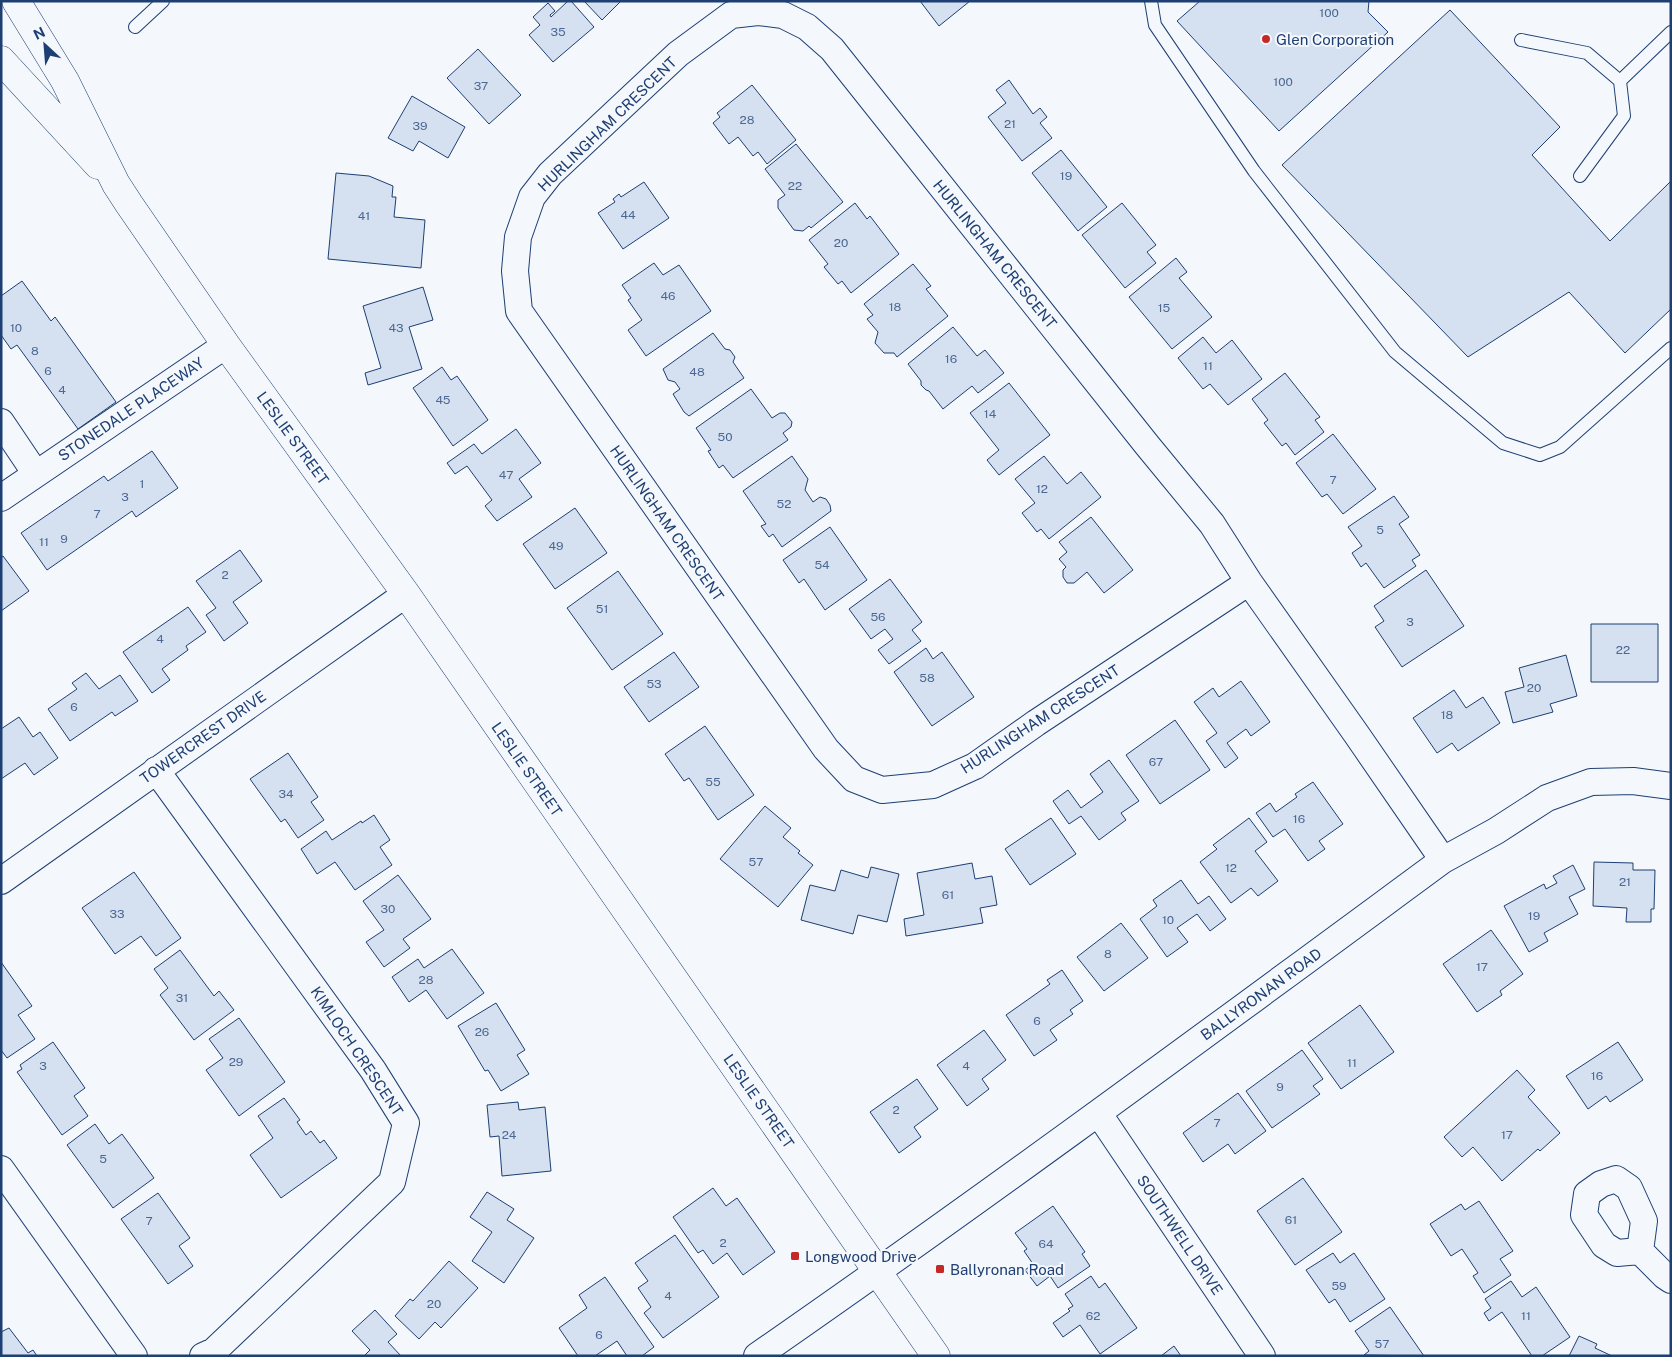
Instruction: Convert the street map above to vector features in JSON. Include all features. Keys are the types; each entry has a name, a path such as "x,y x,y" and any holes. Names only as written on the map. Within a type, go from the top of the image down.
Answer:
{"main road":[{"name":"LESLIE STREET","path":"16,1 65,81 116,184 226,345 406,594 936,1356"},
{"name":"LESLIE STREET","path":"1,60 116,184"}],"street":[{"name":"HURLINGHAM CRESCENT","path":"1249,582 1036,723 975,766 932,785 882,790 854,779 826,749 519,311 515,271 518,237 532,197 550,174 678,54 731,15 758,12 783,15 807,27 832,49 1212,524 1249,582 1443,860"},
{"name":"STONEDALE PLACEWAY","path":"1,498 226,345"},
{"path":"1,422 36,474"},
{"name":"TOWERCREST DRIVE","path":"1,881 406,594"},
{"name":"KIMLOCH CRESCENT","path":"156,770 373,1070 406,1123 392,1182 214,1351 203,1356"},
{"name":"BALLYRONAN ROAD","path":"878,1272 1098,1114 1443,860 1496,831 1547,798 1591,782 1634,781 1671,786"},
{"name":"SOUTHWELL DRIVE","path":"1098,1114 1262,1356"},
{"path":"1,1169 134,1356"},
{"path":"1640,1251 1664,1276 1671,1280"},
{"path":"757,1356 878,1272"}],"lane":[{"path":"135,27 163,1"},
{"path":"1151,1 1155,24 1254,171 1395,352 1503,443 1540,455 1560,447 1671,348"},
{"path":"1620,81 1671,32"},
{"path":"1521,40 1587,53 1620,81 1624,116 1580,176"}],"building":[{"path":"568,1 571,1 594,27 553,62 529,35 540,25 533,17 548,3 555,11 550,15 551,17"},
{"path":"584,1 621,1 602,20"},
{"path":"920,1 970,1 939,26"},
{"path":"1200,1 1369,1 1368,12 1388,32 1279,131 1177,21"},
{"path":"1450,10 1560,127 1532,155 1610,241 1671,181 1671,309 1625,353 1569,292 1468,357 1282,165"},
{"path":"478,49 521,95 489,124 447,78"},
{"path":"1009,80 1033,114 1040,108 1047,117 1040,123 1052,138 1022,161 988,117 1006,103 996,90"},
{"path":"752,85 796,140 767,164 758,152 753,156 738,137 729,144 713,123 720,117 717,113"},
{"path":"412,96 465,127 448,158 419,141 413,151 388,138"},
{"path":"796,144 843,202 811,228 809,226 803,231 794,230 778,208 778,200 785,195 765,169"},
{"path":"1061,150 1107,207 1078,231 1032,173"},
{"path":"336,173 369,176 393,186 392,197 396,197 394,217 425,220 421,268 328,259"},
{"path":"644,182 669,218 623,249 598,213 615,202 613,199 619,194 621,197"},
{"path":"855,203 867,219 870,216 899,254 851,293 842,281 838,284 824,267 828,264 809,240"},
{"path":"1122,203 1156,245 1147,252 1156,263 1125,288 1082,235"},
{"path":"1176,258 1187,272 1179,278 1212,317 1172,349 1129,297"},
{"path":"654,263 663,275 679,265 711,311 646,356 628,330 642,320 628,300 631,298 622,285"},
{"path":"913,264 931,286 926,289 948,316 897,357 894,353 884,353 875,343 878,332 867,319 873,315 864,304"},
{"path":"22,281 51,321 55,317 116,402 78,429 17,345 11,349 1,335 1,296"},
{"path":"423,287 433,320 409,327 422,369 368,385 365,373 381,368 363,306"},
{"path":"953,327 977,356 985,350 1004,373 978,393 972,386 943,409 929,391 921,385 921,381 908,364"},
{"path":"713,333 725,349 730,350 735,357 733,362 744,378 689,416 684,412 673,394 680,389 675,382 668,380 663,369"},
{"path":"1203,337 1216,353 1232,340 1262,379 1228,405 1210,384 1203,389 1178,358"},
{"path":"442,367 451,380 457,376 488,420 453,446 413,388"},
{"path":"1285,373 1320,417 1315,420 1324,432 1295,455 1286,443 1282,446 1264,423 1268,420 1252,399"},
{"path":"1009,383 1050,435 999,475 987,460 999,450 970,413"},
{"path":"751,389 772,418 780,413 785,413 792,422 791,427 783,433 788,440 733,478 723,465 719,468 708,451 711,450 696,428"},
{"path":"516,429 541,463 519,479 532,497 497,521 485,506 492,500 467,466 455,474 447,463 474,444 482,454"},
{"path":"1333,434 1376,489 1343,514 1327,494 1322,497 1296,463"},
{"path":"152,451 178,488 136,517 132,511 47,570 21,533 104,476 108,481"},
{"path":"792,456 808,479 805,490 813,502 820,497 826,499 831,511 782,547 773,534 769,537 761,526 766,524 743,491"},
{"path":"1044,456 1067,484 1081,472 1101,497 1049,539 1041,529 1037,532 1022,513 1035,503 1015,479"},
{"path":"1394,496 1409,517 1399,524 1420,555 1412,560 1416,566 1384,588 1366,563 1361,567 1352,553 1362,546 1348,527"},
{"path":"575,508 607,553 555,589 523,544"},
{"path":"1091,517 1133,570 1104,593 1087,572 1074,583 1067,583 1063,577 1063,570 1066,567 1059,559 1067,552 1059,542"},
{"path":"830,527 867,580 825,610 804,579 799,583 783,560"},
{"path":"240,550 262,581 233,602 248,623 224,641 206,615 216,608 196,581"},
{"path":"3,556 29,591 1,611 1,557"},
{"path":"1426,570 1464,626 1402,667 1375,627 1384,621 1374,606"},
{"path":"618,571 663,634 612,670 567,608"},
{"path":"890,579 922,622 912,630 921,641 889,664 878,650 893,639 885,629 871,639 849,609"},
{"path":"188,607 206,632 186,646 188,650 162,669 170,680 152,693 123,652"},
{"path":"1591,624 1658,624 1658,682 1591,682"},
{"path":"926,648 933,659 942,652 974,697 932,726 894,672"},
{"path":"674,652 699,687 649,722 624,687"},
{"path":"1566,655 1577,696 1550,704 1553,712 1513,723 1505,692 1524,687 1519,668"},
{"path":"86,673 99,689 120,675 138,701 115,716 112,712 70,741 48,709 77,689 72,683"},
{"path":"1241,681 1270,722 1251,736 1246,729 1227,743 1238,758 1225,768 1206,741 1217,733 1194,702 1213,688 1219,697"},
{"path":"1454,690 1466,708 1483,697 1500,723 1458,751 1452,743 1437,753 1413,718"},
{"path":"19,717 33,737 40,732 58,758 34,775 25,763 1,779 1,729"},
{"path":"1175,720 1210,770 1160,804 1126,755"},
{"path":"705,726 754,795 718,820 689,778 684,781 665,754"},
{"path":"288,753 318,797 311,802 324,820 298,838 285,819 281,822 250,779"},
{"path":"1109,760 1139,801 1121,813 1126,820 1099,840 1081,816 1069,824 1053,801 1068,790 1081,808 1103,792 1090,774"},
{"path":"1313,782 1343,824 1319,841 1325,849 1308,861 1285,829 1273,837 1256,813 1270,803 1276,812 1297,797 1295,794"},
{"path":"765,806 791,828 783,837 813,865 778,907 720,859"},
{"path":"374,815 390,840 380,847 392,865 355,890 335,862 317,874 301,849 326,831 332,840"},
{"path":"1051,818 1076,854 1030,885 1005,849"},
{"path":"1249,818 1267,842 1255,851 1278,881 1258,896 1251,888 1231,903 1200,862 1217,849 1213,845"},
{"path":"1594,862 1633,863 1633,870 1655,870 1654,909 1651,909 1651,922 1626,922 1627,908 1593,906"},
{"path":"972,863 975,879 992,876 997,905 980,908 983,923 906,936 904,919 924,915 917,873"},
{"path":"1573,865 1585,889 1569,897 1578,914 1544,933 1548,941 1529,952 1504,906 1544,884 1546,889 1557,883 1553,876"},
{"path":"871,867 899,874 887,922 858,915 853,934 801,920 810,885 835,891 841,870 868,878"},
{"path":"134,872 181,938 156,956 141,936 115,954 82,908"},
{"path":"398,875 431,919 403,939 410,948 384,967 366,942 384,930 363,901"},
{"path":"1181,880 1198,904 1209,896 1226,919 1210,931 1197,914 1177,928 1188,942 1167,957 1140,919 1157,906 1153,900"},
{"path":"1121,923 1148,958 1104,991 1077,957"},
{"path":"1491,930 1523,974 1500,991 1502,995 1477,1012 1443,964"},
{"path":"452,949 484,993 447,1019 426,990 409,1002 392,977 418,959 424,968"},
{"path":"180,950 214,996 219,991 234,1010 194,1040 160,995 168,988 154,969"},
{"path":"1,962 32,1006 18,1015 35,1039 7,1058 1,1050"},
{"path":"1062,970 1083,1001 1070,1010 1073,1014 1050,1030 1057,1040 1034,1056 1006,1015 1050,984 1047,980"},
{"path":"496,1003 525,1050 517,1055 529,1074 501,1091 488,1070 485,1071 458,1026"},
{"path":"1360,1005 1394,1052 1341,1089 1308,1043"},
{"path":"239,1018 285,1082 239,1116 206,1070 223,1058 209,1039"},
{"path":"984,1030 1006,1060 982,1079 989,1089 967,1106 937,1065"},
{"path":"53,1042 85,1088 74,1096 88,1116 62,1135 17,1072 22,1069 20,1065"},
{"path":"1618,1042 1643,1080 1610,1102 1606,1096 1588,1109 1566,1076"},
{"path":"1302,1050 1323,1079 1313,1086 1320,1094 1272,1128 1246,1091"},
{"path":"1517,1070 1535,1090 1528,1097 1560,1133 1540,1151 1538,1149 1502,1181 1473,1147 1462,1157 1444,1137"},
{"path":"917,1079 938,1109 914,1127 921,1137 899,1153 870,1112"},
{"path":"1238,1093 1266,1131 1235,1154 1228,1144 1203,1162 1183,1133"},
{"path":"284,1098 300,1120 297,1122 306,1135 311,1131 320,1143 324,1140 337,1158 281,1198 250,1155 273,1138 258,1116"},
{"path":"518,1102 519,1110 545,1107 551,1171 502,1176 499,1136 490,1137 487,1105"},
{"path":"95,1124 109,1144 122,1134 154,1178 113,1208 67,1145"},
{"path":"1303,1178 1342,1232 1295,1265 1257,1211"},
{"path":"713,1188 726,1206 737,1198 775,1252 743,1275 727,1253 713,1264 703,1250 698,1253 673,1217"},
{"path":"487,1192 514,1209 507,1220 534,1238 504,1283 472,1261 492,1232 470,1217"},
{"path":"158,1193 190,1238 179,1246 193,1266 168,1284 121,1219"},
{"path":"1479,1201 1513,1251 1500,1259 1511,1275 1484,1293 1473,1276 1478,1273 1462,1249 1451,1256 1430,1224 1461,1204 1465,1210"},
{"path":"1053,1206 1085,1252 1082,1254 1090,1266 1058,1288 1050,1276 1037,1286 1025,1270 1033,1264 1024,1251 1027,1249 1015,1233"},
{"path":"675,1235 719,1297 663,1338 644,1313 651,1307 638,1288 648,1281 635,1263"},
{"path":"1333,1253 1340,1263 1354,1253 1385,1299 1350,1322 1335,1299 1329,1303 1306,1270"},
{"path":"449,1261 478,1288 441,1328 435,1322 419,1339 395,1316 410,1299 413,1301"},
{"path":"1091,1276 1099,1288 1105,1283 1137,1328 1100,1354 1080,1325 1063,1337 1053,1323 1070,1311 1068,1309 1073,1306 1065,1294"},
{"path":"605,1277 654,1347 642,1356 627,1356 617,1341 595,1356 578,1356 559,1328 587,1308 579,1295"},
{"path":"1511,1281 1522,1297 1536,1287 1570,1337 1542,1356 1532,1356 1502,1312 1489,1321 1484,1313 1491,1308 1485,1299"},
{"path":"1390,1307 1424,1356 1364,1355 1369,1351 1355,1331"},
{"path":"375,1310 397,1334 388,1342 401,1356 364,1356 370,1350 352,1331"},
{"path":"9,1328 28,1353 33,1350 37,1356 1,1356 1,1332"},
{"path":"1579,1336 1597,1344 1595,1348 1612,1356 1569,1356"},
{"path":"1174,1346 1181,1356 1161,1356"}],"place":[{"name":"Glen Corporation","path":"1266,39"},
{"name":"Longwood Drive","path":"795,1256"},
{"name":"Ballyronan Road","path":"940,1269"}]}
